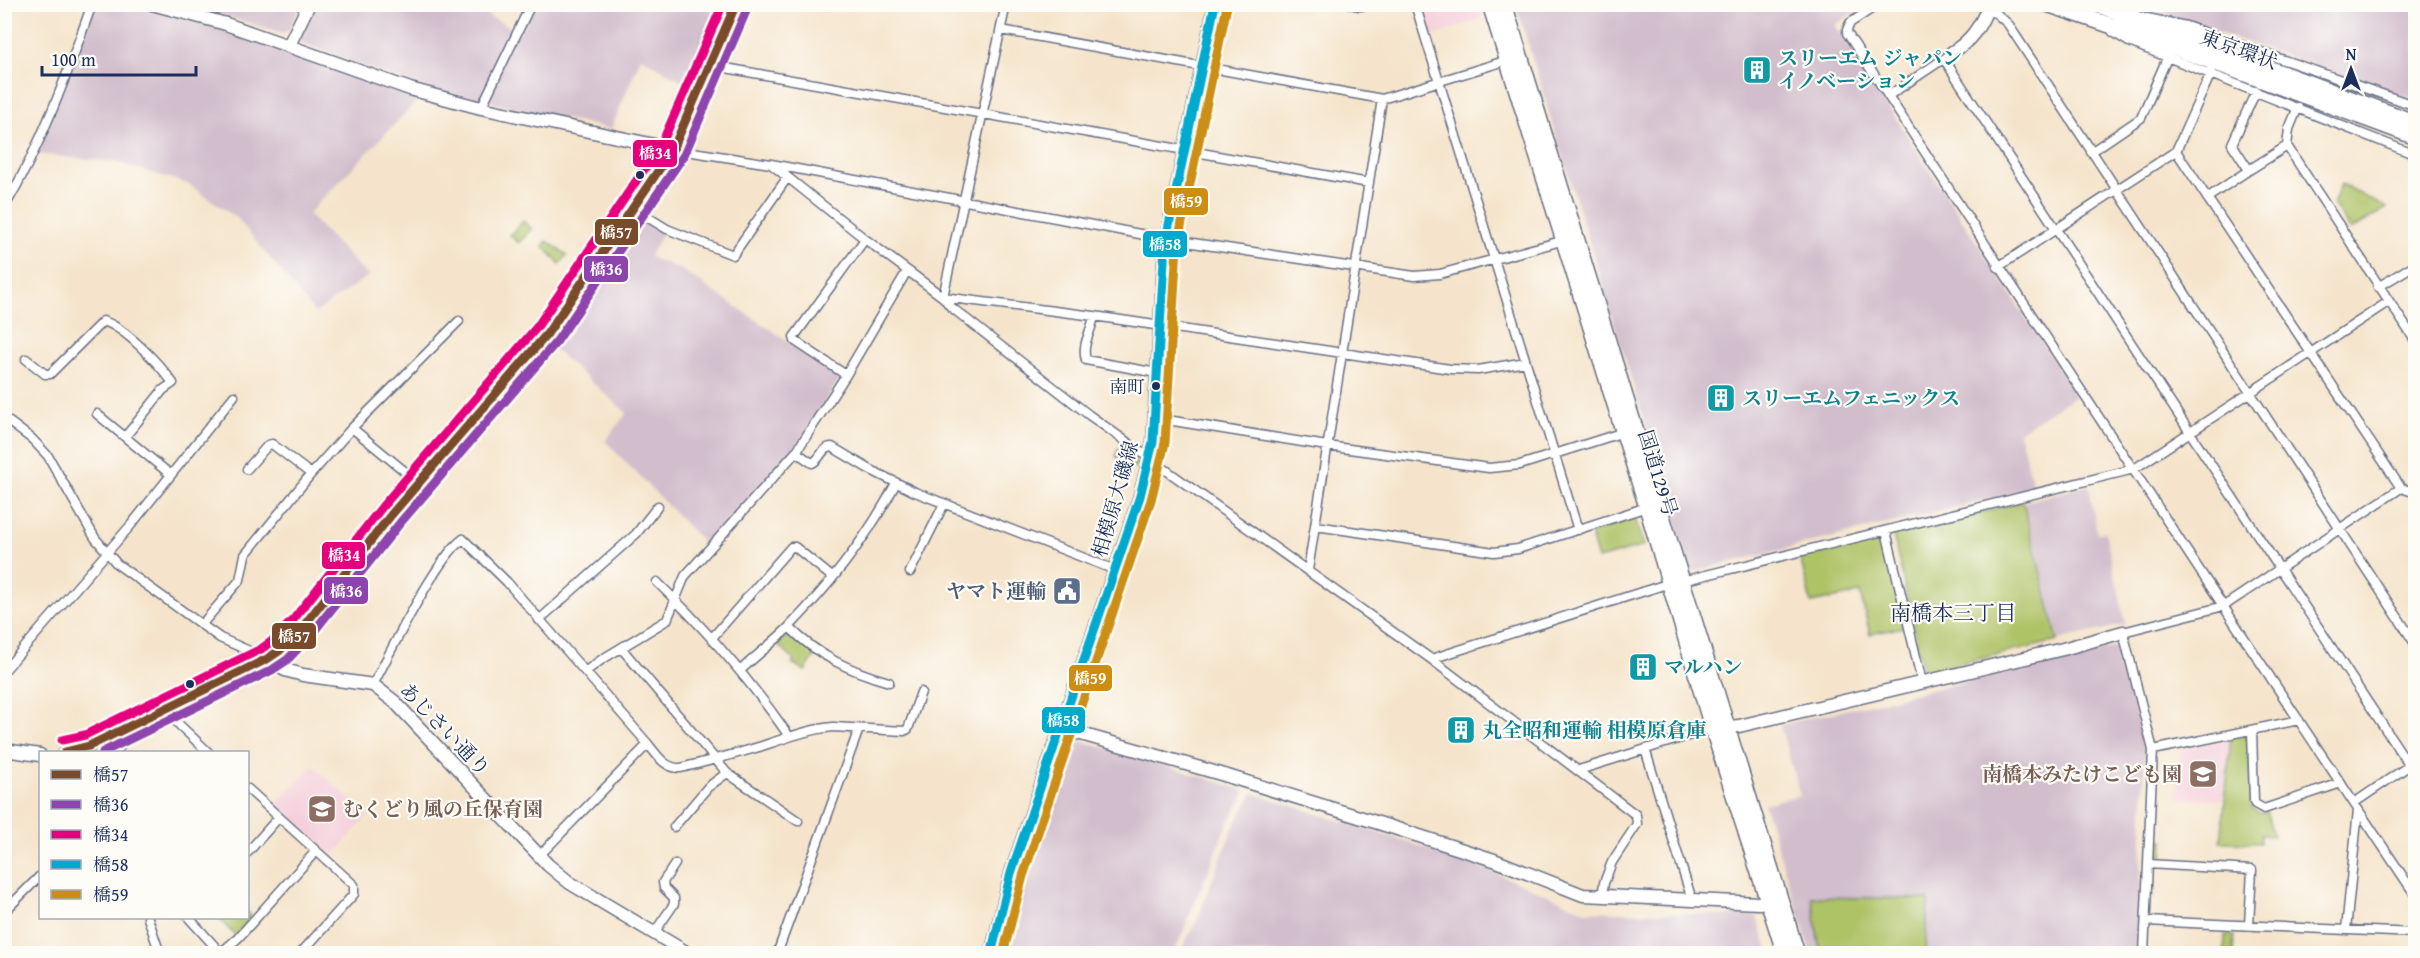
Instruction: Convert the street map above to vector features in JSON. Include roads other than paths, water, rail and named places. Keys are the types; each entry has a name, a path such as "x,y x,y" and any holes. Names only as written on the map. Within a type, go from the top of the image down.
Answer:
{"highway":[{"name":"国道129号","path":"1490,4 1647,507 1729,728 1775,901 1785,954"},
{"name":"国道129号","path":"1504,4 1676,582 1713,728 1775,901 1797,954"},
{"name":"東京環状","path":"2047,4 2145,37 2415,137"},
{"name":"東京環状","path":"2096,4 2415,123"}],"street":[{"path":"4,208 34,154 62,90 92,4"},
{"path":"152,4 226,24 410,89 481,108 673,149 771,164 1166,239 1356,268 1427,276 1495,261 1564,240"},
{"path":"289,45 309,4"},
{"path":"481,108 531,4"},
{"path":"72,751 90,746 139,723 267,659 279,651 302,628 419,483 547,334 634,209 673,149 736,4"},
{"path":"943,297 1006,4"},
{"name":"相模原大磯線","path":"991,954 1011,873 1140,496 1150,456 1155,418 1166,239 1215,4"},
{"path":"1350,4 1360,6 1374,4"},
{"path":"1415,4 1578,530"},
{"path":"1879,4 1850,23 1846,30 1998,267 2415,896"},
{"path":"1888,96 1971,39 1988,7 2008,24 2415,645"},
{"path":"2123,14 2163,20 2186,27 2415,106"},
{"path":"2095,21 2129,42 2415,155"},
{"path":"1001,30 1382,99 1508,60"},
{"path":"1948,56 2057,230 2280,570 2412,763 2356,807 2346,930"},
{"path":"2091,152 2141,118 2168,56"},
{"path":"710,65 1369,183"},
{"path":"1998,267 2176,151 2211,73"},
{"path":"2249,170 2232,144 2256,91"},
{"path":"1308,570 1382,99"},
{"path":"2298,108 2289,129 2287,146 2415,342"},
{"path":"2207,198 2287,146"},
{"path":"2176,151 2401,488 2415,493"},
{"path":"771,164 865,239 943,297 951,307 1036,375 1431,660 1579,770 1638,818 1637,824 1612,862 1602,896"},
{"path":"634,209 667,229 734,255 787,178"},
{"path":"846,375 795,341 794,337 865,239"},
{"path":"2379,287 2415,264"},
{"path":"586,671 667,620 685,576 796,452 846,375 907,271"},
{"path":"943,297 1094,316 1466,371 1526,362"},
{"path":"1431,660 1676,582 2134,469 2388,302"},
{"path":"1094,316 1093,325 1088,331 1086,360 1157,373"},
{"path":"26,358 45,374 50,374 103,321 132,340 162,368 173,383 163,390 124,437"},
{"path":"202,624 240,580 245,555 311,474 352,428 459,321"},
{"path":"4,670 107,553 234,396"},
{"path":"97,414 171,474"},
{"path":"4,418 32,439 48,456 95,538 129,574 220,638 267,659"},
{"path":"1155,418 1328,446 1489,468 1520,465 1624,432"},
{"path":"352,428 419,483"},
{"path":"247,469 267,445 272,444 311,474"},
{"path":"796,452 812,463 825,449 832,447 896,483 944,504 1114,570"},
{"path":"740,672 789,627 832,577 872,524 896,483"},
{"path":"1579,770 1713,728 1729,728 1922,682 2224,606 2401,488"},
{"path":"910,572 944,504"},
{"path":"539,620 636,534 658,506"},
{"path":"1316,526 1494,552 1518,549 1647,507"},
{"path":"1886,531 1922,682"},
{"path":"374,685 426,588 461,540 465,540 507,582 667,766 672,768 681,768 789,736 833,727 904,731 908,729 921,692"},
{"path":"712,638 791,547 795,547 832,577"},
{"path":"657,582 712,638 789,736"},
{"path":"789,627 811,647 856,673 889,682"},
{"path":"2123,632 2153,750 2144,954"},
{"path":"622,649 727,773 798,821"},
{"name":"あじさい通り","path":"267,659 285,670 303,675 374,685 395,702 539,856 570,883 654,933 674,950 689,954"},
{"path":"167,709 171,717 206,751"},
{"path":"2153,750 2299,720"},
{"path":"118,751 139,723"},
{"path":"1060,728 1293,796 1494,860 1583,895 1775,901"},
{"path":"777,954 859,729"},
{"path":"2252,730 2254,801 2259,808 2264,809 2341,783"},
{"path":"539,856 648,744"},
{"path":"1645,749 1692,900"},
{"path":"4,750 39,755"},
{"path":"674,827 708,787 727,773"},
{"path":"249,790 355,889 354,894 300,954"},
{"path":"249,851 279,817"},
{"path":"190,919 218,950 223,951 237,939 316,851"},
{"path":"654,933 674,904 673,896 664,888 663,882 675,864"},
{"path":"2148,864 2252,870 2249,925"},
{"path":"4,912 39,877"},
{"path":"148,919 160,954"},
{"path":"2146,921 2415,933"}],"place":[{"name":"スリーエム ジャパン イノベーション","path":"1757,70"},
{"name":"南町","path":"1156,386"},
{"name":"スリーエムフェニックス","path":"1721,398"},
{"name":"ヤマト運輸","path":"1067,591"},
{"name":"マルハン","path":"1643,667"},
{"name":"丸全昭和運輸 相模原倉庫","path":"1461,730"},
{"name":"南橋本みたけこども園","path":"2203,774"},
{"name":"むくどり風の丘保育園","path":"322,809"}],"district":[{"name":"南橋本三丁目","path":"1953,613"}]}
